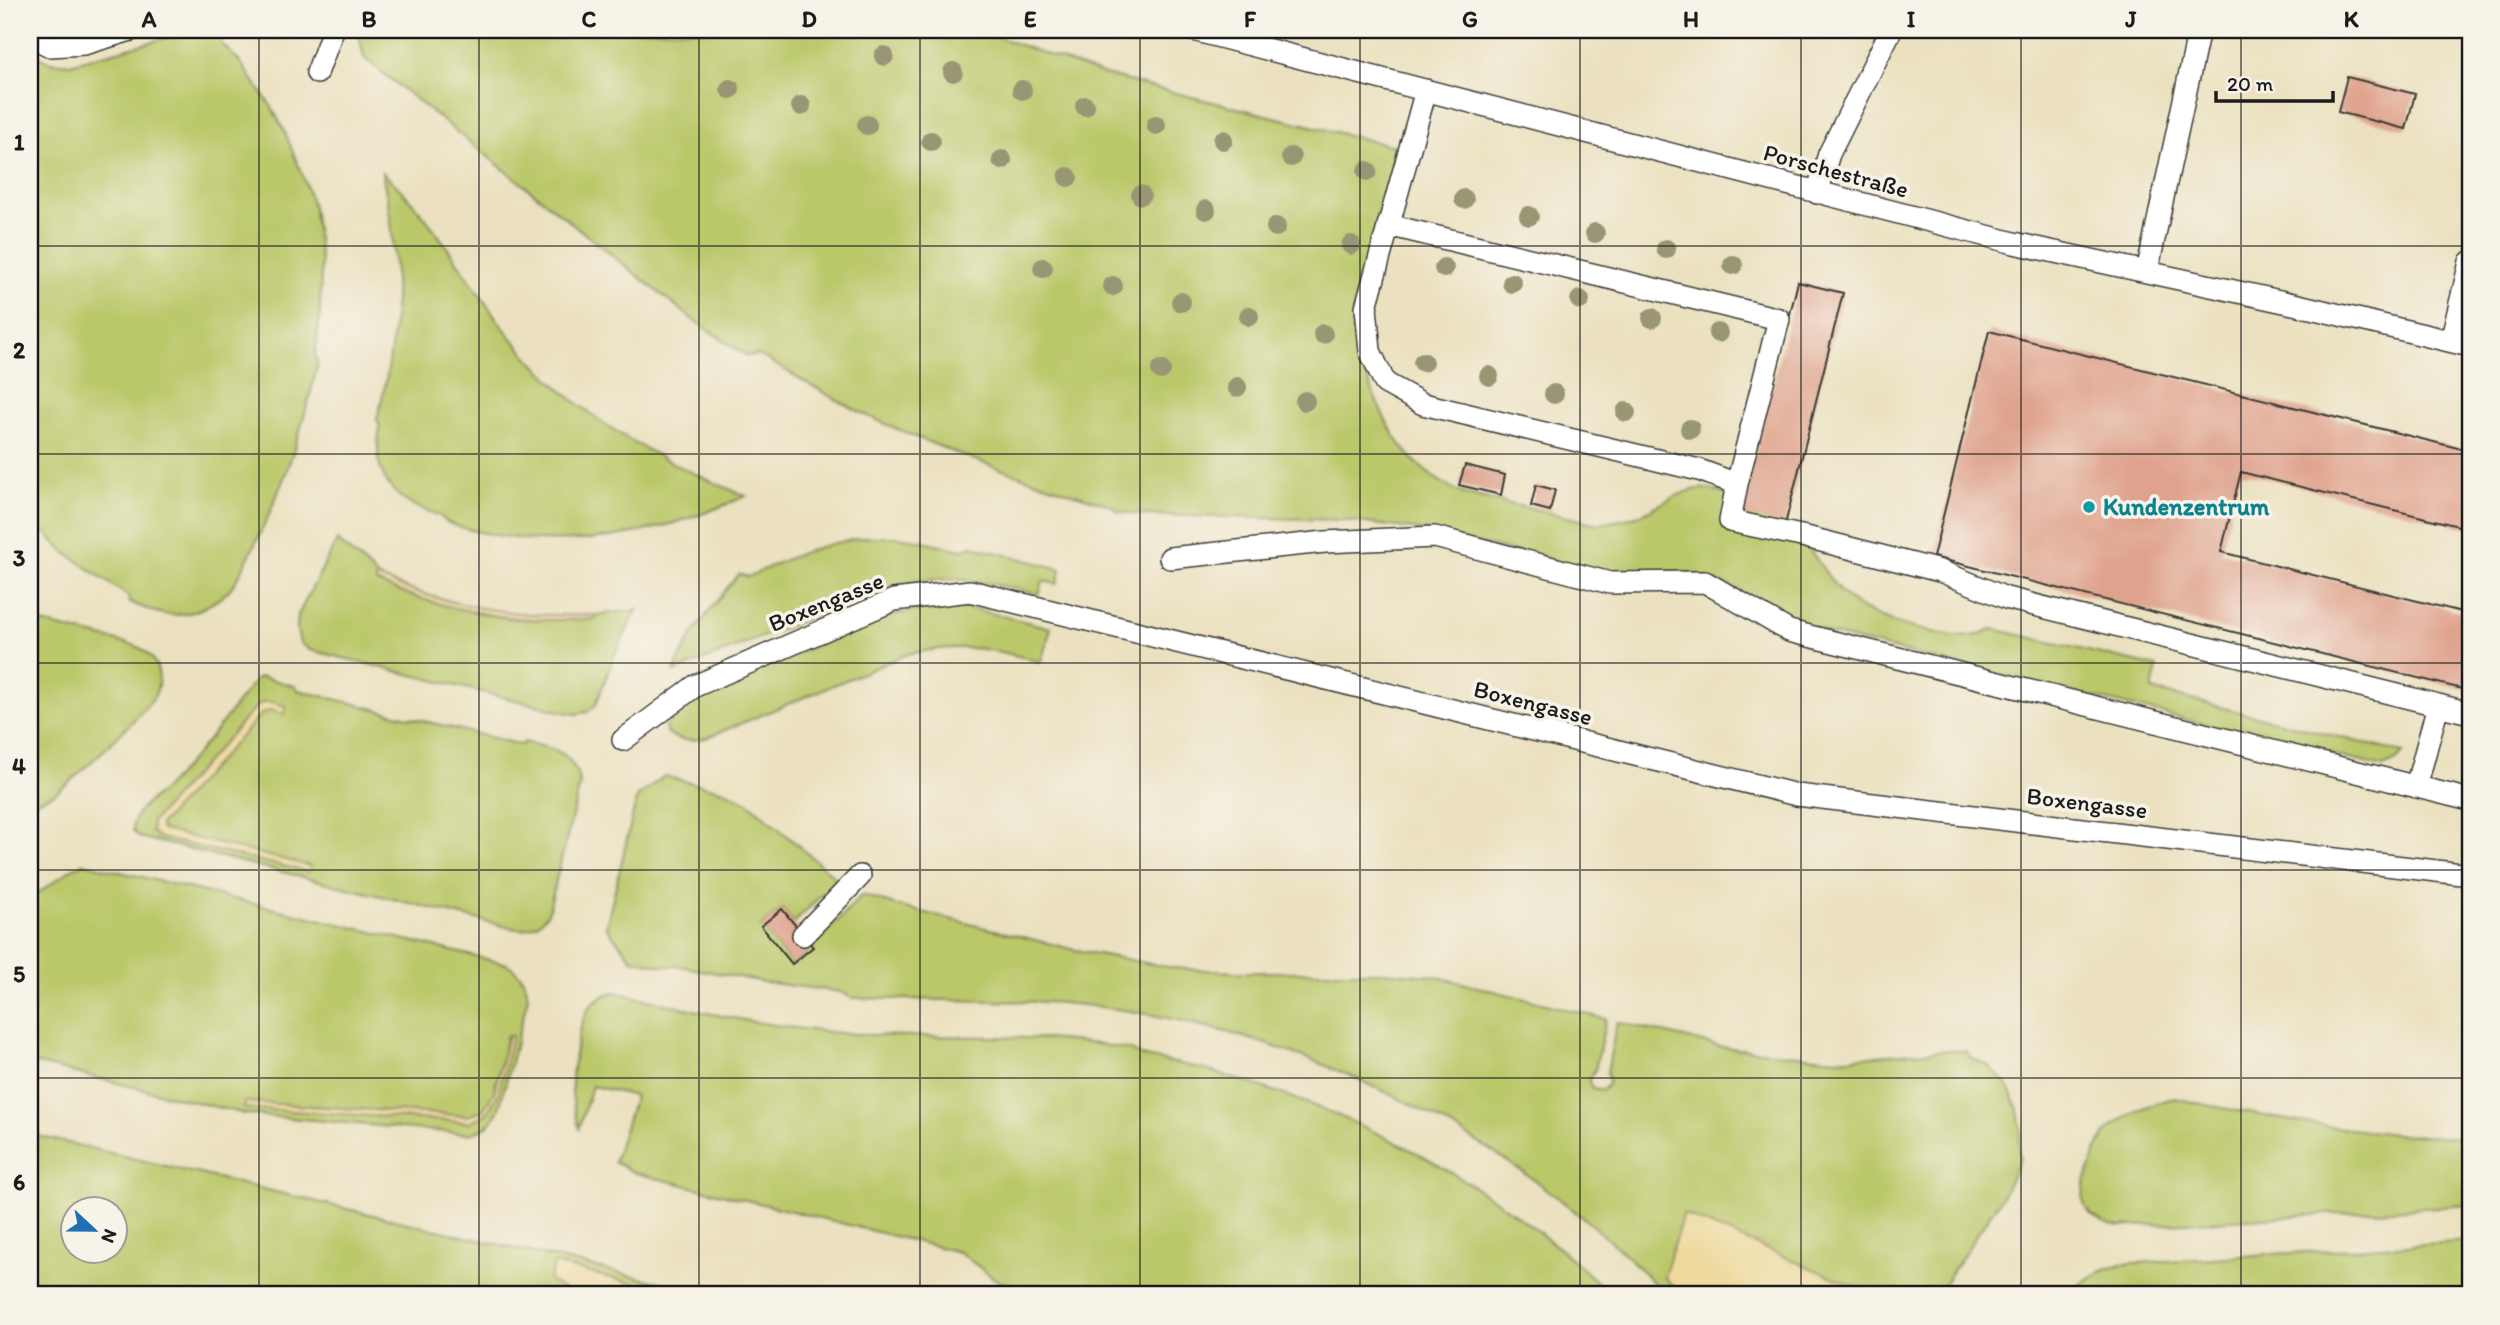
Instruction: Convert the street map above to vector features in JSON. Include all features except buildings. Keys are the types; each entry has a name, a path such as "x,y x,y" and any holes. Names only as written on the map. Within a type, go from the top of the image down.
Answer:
{"lane":[{"path":"30,36 50,46 84,44 131,30"},
{"path":"317,73 333,30"},
{"name":"Porschestraße","path":"1193,30 2014,243 2461,344"},
{"path":"1817,193 1829,154 1891,30"},
{"path":"2147,272 2199,30"},
{"path":"1426,90 1366,307 1370,351 1385,383 1423,404 1699,470 1737,484"},
{"path":"1388,225 1779,319 1730,521 1940,570 2006,598 2470,713"},
{"path":"2461,344 2470,262"},
{"path":"1170,558 1325,542 1435,537 1610,583 1705,582 1789,631 2470,800"},
{"name":"Boxengasse","path":"623,740 695,686 894,600 970,591 1797,796 2470,875"},
{"path":"2416,787 2438,705"},
{"path":"803,935 860,876"}],"green space":[{"path":"194,30 216,30 222,44 240,62 271,106 284,130 313,207 321,262 320,317 315,355 318,363 299,435 283,482 242,571 228,591 213,602 196,611 170,615 129,602 128,596 63,551 30,517 30,54 50,62 70,64"},
{"path":"358,30 978,30 1102,74 1397,147 1355,304 1352,331 1374,396 1391,430 1414,460 1443,484 1462,493 1598,524 1624,520 1691,491 1709,489 1742,503 1795,534 1844,595 1853,603 1885,620 1956,636 1978,635 1994,629 2157,667 2152,690 2403,753 2395,762 2383,767 1830,634 1788,618 1730,586 1690,573 1604,572 1414,529 1342,520 1120,512 1110,505 1017,475 926,441 852,408 759,355 747,356 696,322 364,58"},
{"path":"382,172 430,224 497,319 550,380 608,426 640,446 673,464 746,496 689,518 630,534 539,540 471,530 449,523 399,496 384,476 378,450 380,429 377,419 390,356 395,295 392,235"},
{"path":"869,537 897,537 961,550 972,546 1061,569 1057,584 1043,581 1039,594 979,582 943,579 882,589 674,672 694,632 739,574 748,577 807,551"},
{"path":"337,540 373,572 377,577 376,581 424,599 474,612 508,618 552,620 596,619 595,615 637,610 614,656 596,705 587,712 564,712 310,650 300,643 298,615"},
{"path":"948,607 978,610 1051,628 1041,662 975,648 944,648 908,654 706,738 680,739 666,731 665,726 689,703 708,690 892,615 919,609"},
{"path":"30,620 134,645 152,658 159,677 156,693 151,701 109,745 55,793 30,803"},
{"path":"262,677 295,686 298,690 522,745 524,742 545,747 567,757 577,772 580,784 545,917 534,926 516,929 139,837 133,831 133,824 139,812 189,763 256,679","holes":["263,702 272,702 271,710 261,714 159,826 163,830 152,832 255,708"]},
{"path":"664,776 725,791 748,802 837,879 794,923 782,909 761,926 792,964 813,947 862,895 1076,950 1173,968 1234,972 1384,972 1434,976 1606,1019 1595,1070 1589,1079 1591,1086 1597,1090 1603,1090 1609,1083 1607,1072 1617,1022 1722,1047 1836,1059 1953,1050 1967,1052 1970,1057 1986,1064 2011,1091 2018,1110 2021,1131 2018,1150 2020,1159 2003,1195 1937,1295 1666,1295 1604,1236 1538,1183 1466,1136 1391,1095 1313,1060 1231,1034 1148,1014 1063,1003 851,998 841,992 763,982 632,959 606,927 637,797"},
{"path":"83,863 507,964 522,978 528,997 499,1109 492,1122 482,1130 469,1134 245,1114 30,1062 30,899","holes":["507,1035 498,1094 486,1114 469,1122 244,1107 245,1102 468,1116 483,1110 494,1092"]},
{"path":"615,992 728,1017 813,1030 1091,1043 1213,1072 1322,1109 1426,1158 1523,1220 1611,1295 1056,1295 998,1281 959,1252 635,1173 614,1162 635,1096 592,1086 579,1128 573,1100 574,1058 583,1021 594,1002"},
{"path":"2174,1098 2321,1125 2395,1134 2470,1138 2470,1205 2120,1227 2096,1218 2089,1212 2083,1196 2087,1175 2104,1136 2129,1115"},
{"path":"30,1134 712,1295 679,1295 554,1264 549,1280 573,1295 30,1295"},
{"path":"2470,1241 2470,1295 2068,1295 2092,1276 2121,1264"}],"sand":[{"path":"377,577 457,603 538,615 595,615 596,619 539,620 483,614 402,592 376,582"},
{"path":"263,702 286,706 284,714 271,710 261,714 160,828 310,866 309,872 160,838 152,832 152,822"},
{"path":"508,1035 512,1036 498,1094 486,1114 469,1122 244,1108 245,1102 468,1116 483,1110 494,1092"},
{"path":"1683,1214 1875,1295 1682,1295 1664,1277"},
{"path":"554,1264 679,1295 573,1295 549,1280"}],"place":[{"name":"Kundenzentrum","path":"2089,507"}]}
